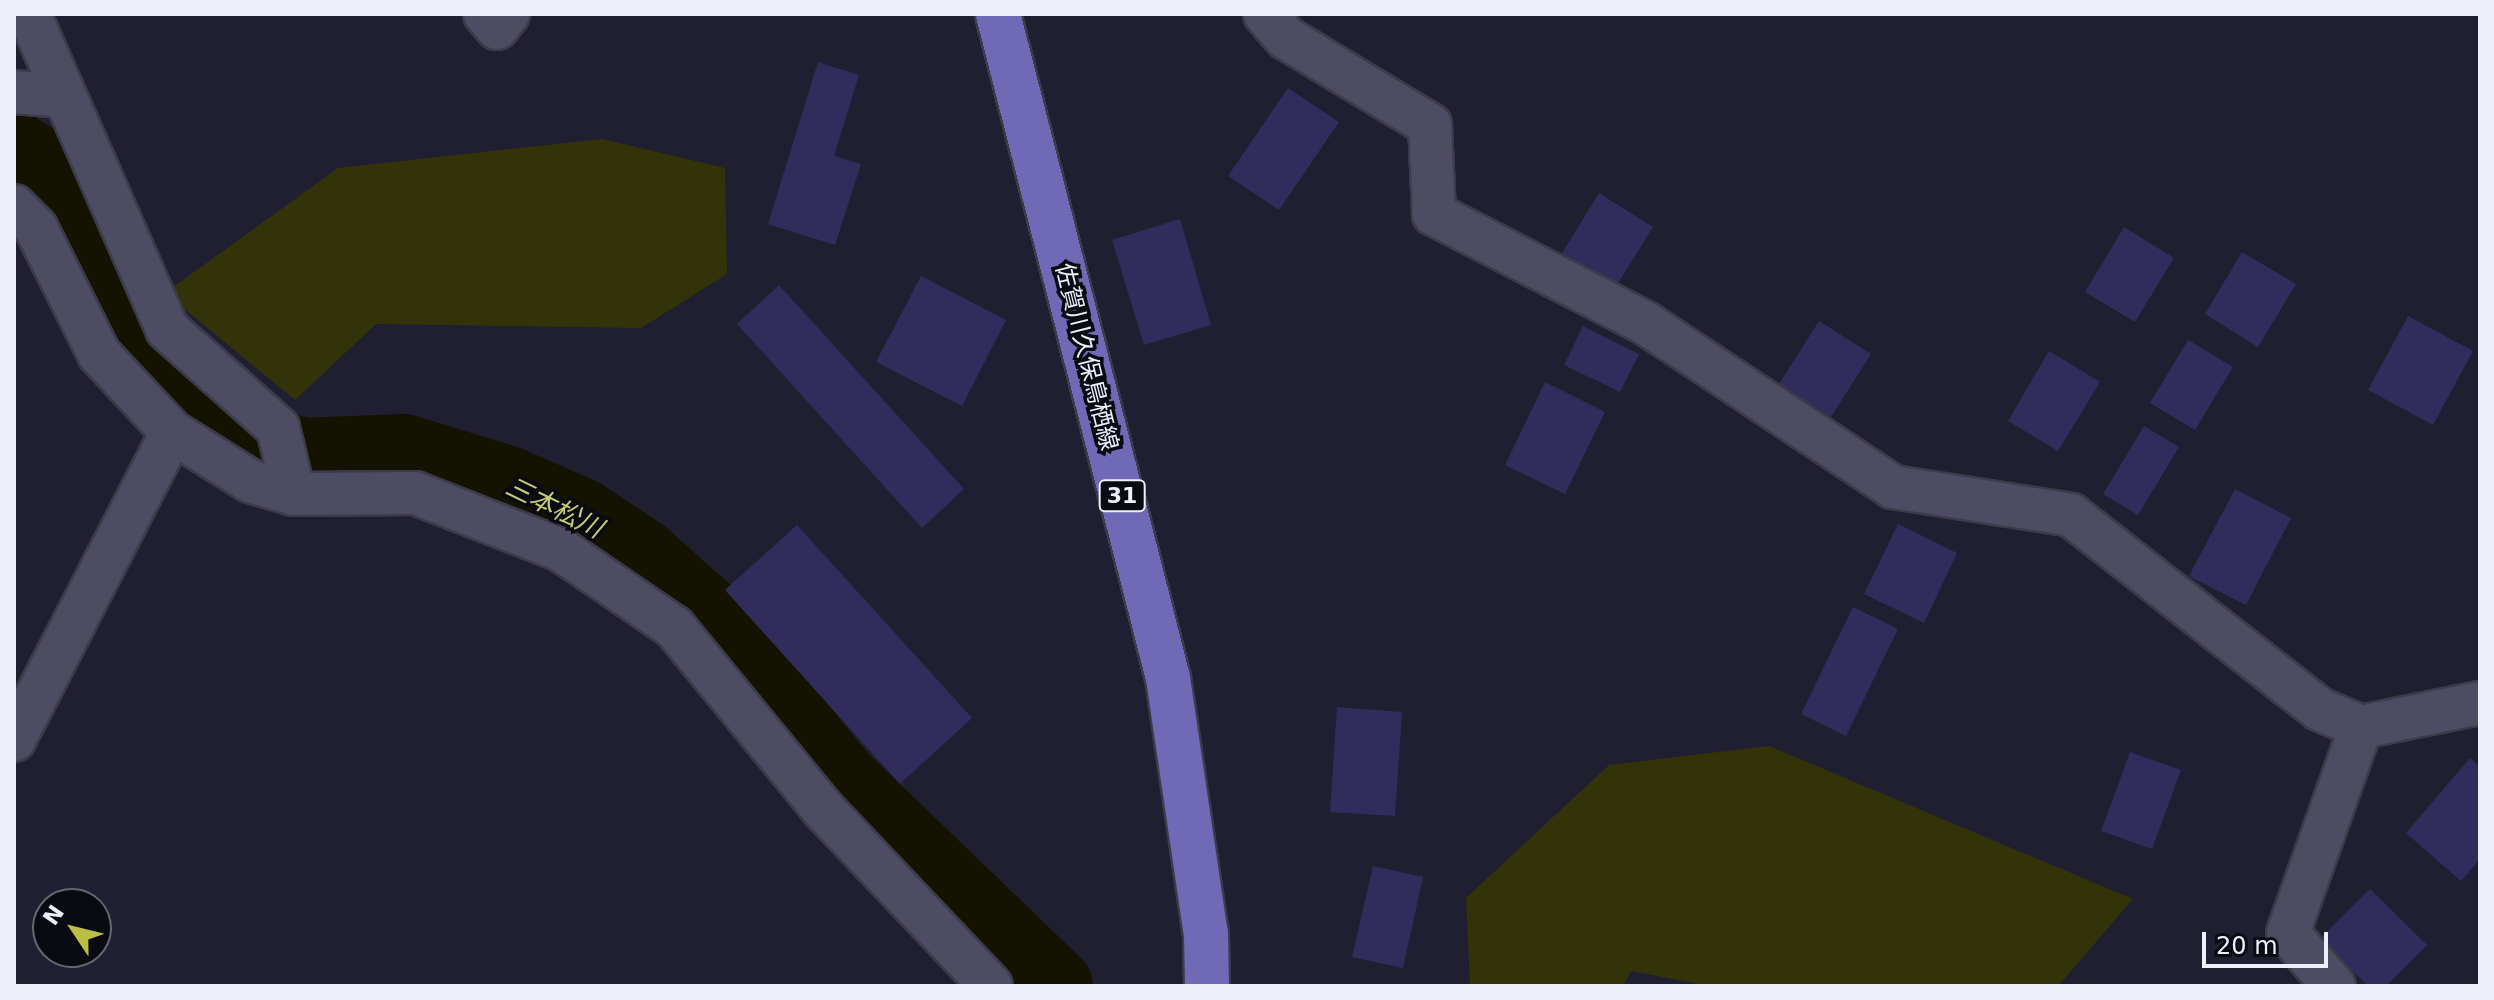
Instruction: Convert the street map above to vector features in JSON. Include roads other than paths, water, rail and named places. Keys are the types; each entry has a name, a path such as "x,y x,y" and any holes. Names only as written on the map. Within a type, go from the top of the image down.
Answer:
{"main road":[{"name":"佐賀川久保鳥栖線","path":"998,14 1168,678 1206,934 1207,986"}],"street":[{"path":"29,14 167,329 278,428 294,494"},
{"path":"485,14 497,28 508,14"},
{"path":"1265,14 1286,38 1430,125 1434,214 1647,324 1893,487 2071,515 2319,709 2361,727 2480,703"},
{"path":"14,92 64,96"},
{"path":"14,206 36,228 99,354 172,432 250,481 294,494 415,493 561,550 674,627 822,808 991,986"},
{"path":"14,740 172,432"},
{"path":"2334,986 2288,933 2361,727"}],"waterway":[{"name":"三本松川","path":"14,149 35,162 71,205 139,340 250,440 303,456 404,452 508,484 581,516 641,556 703,611 841,780 1055,986"}]}
